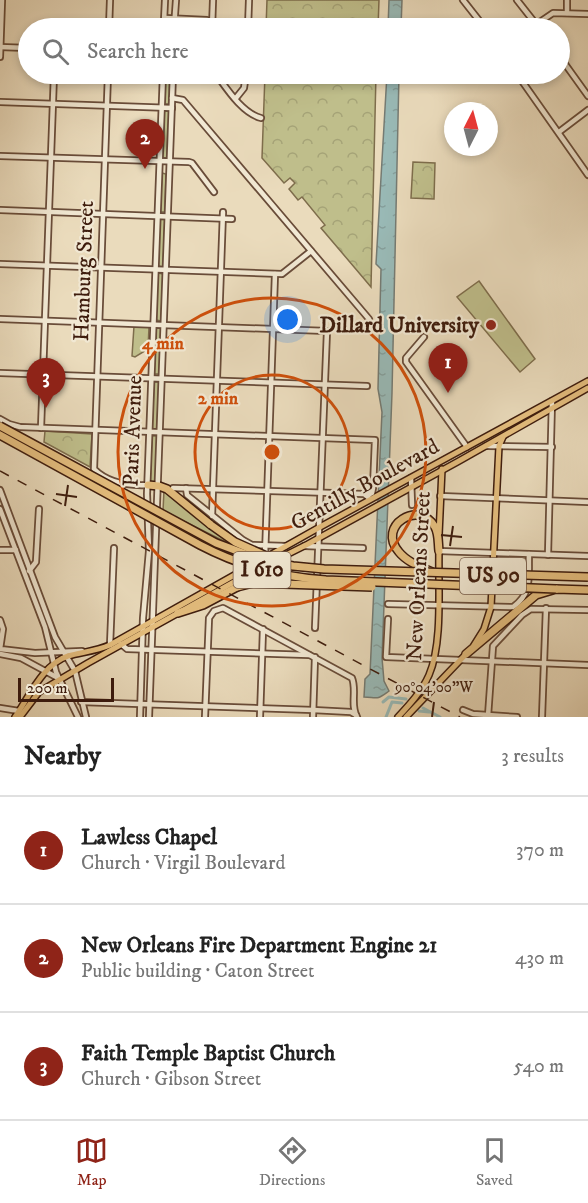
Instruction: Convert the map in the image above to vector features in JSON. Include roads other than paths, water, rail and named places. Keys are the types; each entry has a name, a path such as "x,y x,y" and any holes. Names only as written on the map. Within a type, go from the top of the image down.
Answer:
{"highway":[{"name":"I 610","path":"0,426 216,543 261,560 301,567 588,577"},
{"name":"I 610","path":"0,435 200,545 233,561 267,572 305,579 588,590"},
{"path":"148,485 159,486 169,491 211,525 249,549 301,567"},
{"path":"434,573 411,562 399,553 392,538 393,530 398,522 412,515 429,520 436,528 439,551"},
{"path":"178,614 203,605 237,587 253,583 354,587 408,584"},
{"path":"466,654 536,595 556,589"}],"main road":[{"name":"Gentilly Boulevard","path":"18,715 39,693 121,643 143,626 370,498 400,484 588,381"},
{"name":"Gentilly Boulevard","path":"18,715 46,672 65,654 96,651 143,634 588,388"},
{"name":"US 90","path":"406,717 466,654 484,629 491,607 499,446 504,436"},
{"name":"New Orleans Street","path":"399,717 428,678 434,659 438,605 440,496 442,470 448,458"}],"street":[{"path":"0,57 2,0"},
{"path":"109,18 110,0"},
{"path":"165,0 165,18"},
{"path":"175,18 176,0"},
{"path":"212,18 213,0"},
{"path":"248,18 249,0"},
{"path":"464,0 478,18"},
{"path":"517,0 529,18"},
{"path":"567,0 567,13"},
{"path":"548,18 554,14 588,14"},
{"path":"0,47 18,48"},
{"path":"570,71 588,96"},
{"path":"41,429 54,84"},
{"name":"Hamburg Street","path":"108,84 94,469 124,485 148,485"},
{"name":"Paris Avenue","path":"140,717 144,605 149,551 148,485 162,84"},
{"name":"Paris Avenue","path":"149,717 172,84"},
{"path":"224,84 249,113 261,118"},
{"path":"236,98 245,84"},
{"path":"525,84 588,175"},
{"path":"172,87 369,319"},
{"path":"172,98 180,98"},
{"path":"0,102 172,108"},
{"path":"560,132 588,110"},
{"path":"0,156 192,163 214,192"},
{"path":"159,170 170,170"},
{"path":"0,210 232,219"},
{"path":"212,516 223,212"},
{"path":"0,264 282,274 311,251"},
{"path":"265,559 275,274"},
{"path":"0,319 327,331 315,628"},
{"path":"424,337 406,357 406,362 467,447"},
{"path":"0,373 367,386"},
{"path":"548,555 552,401"},
{"path":"0,419 15,426 41,429 375,440 373,488 370,498 364,494 172,488"},
{"path":"486,446 552,447"},
{"path":"411,478 412,505"},
{"path":"186,488 187,495 250,544 288,546"},
{"path":"0,490 55,638 75,671 86,717"},
{"path":"440,496 588,502"},
{"path":"0,509 3,522 45,627 53,665 78,717"},
{"path":"24,573 30,570 36,562 39,509"},
{"path":"3,522 12,521"},
{"path":"304,546 363,548"},
{"path":"110,645 114,549"},
{"path":"0,550 16,550"},
{"path":"439,551 588,556"},
{"path":"388,604 513,607 525,596 529,554"},
{"path":"146,592 154,593"},
{"path":"144,605 154,606"},
{"path":"205,717 210,615 219,608 227,609 352,678 357,716"},
{"path":"488,716 492,650 496,641 526,612 534,608 588,610"},
{"path":"542,717 546,608"},
{"path":"388,619 386,657 434,659 466,654 491,662 588,665"},
{"path":"0,620 3,629 0,649 65,654"},
{"path":"260,717 262,629"},
{"path":"121,643 127,649 313,656"},
{"path":"0,654 21,658 60,680"},
{"path":"313,656 313,717"},
{"path":"81,702 314,710 351,712 357,716"},
{"path":"0,708 18,715"},
{"path":"463,710 488,716 517,717"}],"water":[{"path":"389,0 402,0 401,18 388,18"},
{"path":"386,84 399,84 392,393 382,658 384,681 389,691 376,698 364,697 365,679 370,674 382,412 378,389 381,269 376,264"}],"waterway":[{"path":"383,702 389,697 406,699"},
{"path":"386,717 392,702 402,703"},
{"path":"423,708 440,717"},
{"path":"419,711 429,712"}],"railway":[{"path":"0,471 460,717"}],"place":[{"name":"New Orleans Fire Department Engine 21","path":"145,169"},
{"name":"Dillard University","path":"491,325"},
{"name":"Lawless Chapel","path":"448,393"},
{"name":"Faith Temple Baptist Church","path":"46,408"}]}
